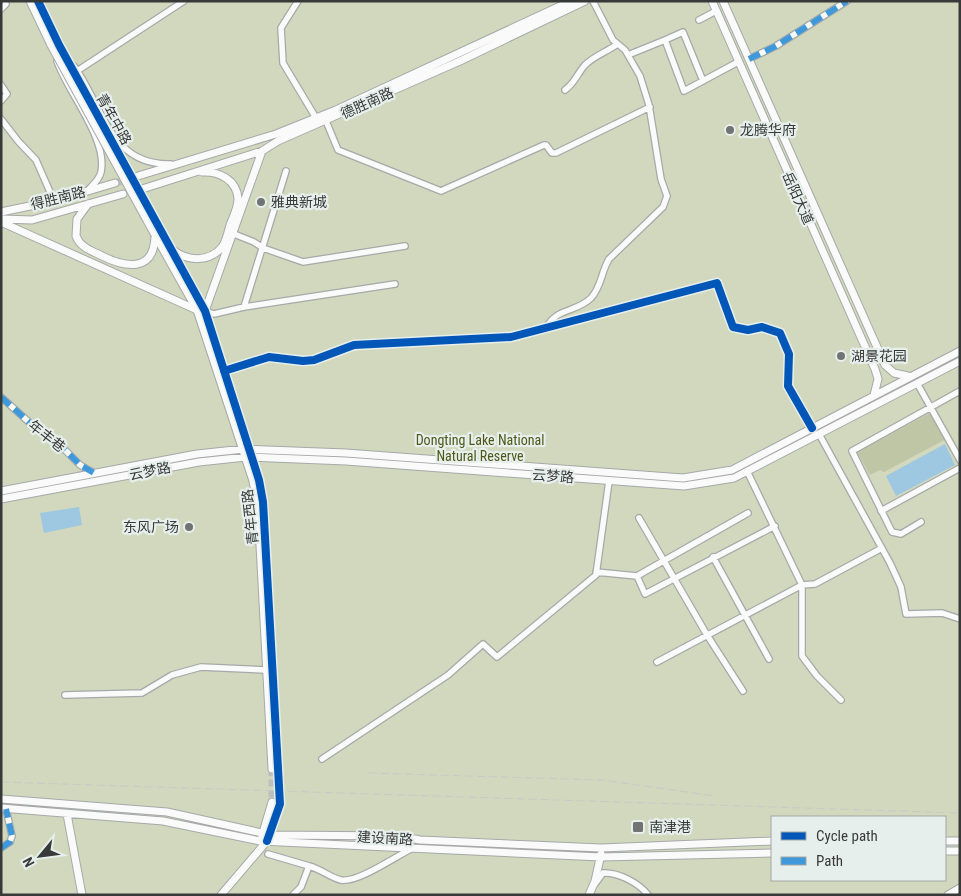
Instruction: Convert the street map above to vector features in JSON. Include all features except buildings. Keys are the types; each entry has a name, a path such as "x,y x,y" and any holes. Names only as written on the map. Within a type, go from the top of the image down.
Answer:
{"main road":[{"name":"青年中路","path":"30,1 170,248"},
{"name":"青年中路","path":"38,1 55,45 155,235"},
{"name":"德胜南路","path":"138,176 276,134 316,118 456,56 570,1"},
{"name":"德胜南路","path":"142,188 262,151 278,140 326,121 460,61 585,1"},
{"name":"岳阳大道","path":"712,1 875,369 878,379 874,395"},
{"name":"岳阳大道","path":"723,1 885,365 894,373 911,376"},
{"path":"1,220 201,311 234,234 262,151"},
{"path":"170,248 183,257 192,259 200,259 216,252 223,246 237,206 235,187 226,177 209,171 194,172"},
{"name":"得胜南路","path":"1,212 54,201 115,183"},
{"path":"1,220 32,220 123,194"},
{"path":"88,204 77,219 76,236 84,247 104,257 125,265 139,264 148,258 153,248 155,235"},
{"name":"青年西路","path":"155,235 201,311 248,453 258,508 266,670 275,769 263,502 224,371 201,311 170,248"},
{"path":"1,491 197,454 248,453 346,453 683,478 732,470 960,351"},
{"name":"云梦路","path":"1,499 248,453 684,486 734,478 960,361"},
{"name":"建设南路","path":"1,799 167,812 265,838 399,836 420,840 601,848 771,841"},
{"path":"221,895 242,873 265,838 276,804"},
{"name":"建设南路","path":"4,808 163,821 265,838 413,848 601,857 771,853"},
{"path":"67,814 82,895"},
{"path":"946,841 960,841"},
{"path":"591,891 601,857 601,848"},
{"path":"946,851 960,851"},
{"path":"948,895 960,888"}],"street":[{"path":"1,9 6,4 5,1"},
{"path":"77,71 184,1"},
{"path":"298,1 281,28 283,63 316,118"},
{"path":"593,1 616,45"},
{"path":"749,59 776,46 847,1"},
{"path":"699,20 716,11"},
{"path":"628,55 686,27"},
{"path":"628,55 683,32 703,81"},
{"path":"665,40 684,91 738,62"},
{"path":"55,45 77,71 123,148 132,156 147,163 181,164"},
{"path":"55,45 67,86 97,140 103,158 101,175 87,191"},
{"path":"546,328 556,315 586,303 602,281 609,259 666,202 667,196 661,179 650,107 640,76 621,45 616,45 586,65 578,78 564,90"},
{"path":"1,85 7,94 1,101"},
{"path":"326,121 338,150 441,191 546,145 552,153 556,153 650,107"},
{"path":"1,119 36,160 54,201"},
{"path":"244,308 286,172"},
{"path":"234,234 263,248 303,262 405,246"},
{"path":"224,371 269,357 303,361 314,360 354,345 502,338 717,283 733,327 748,330 762,328 780,333 788,354 788,386 812,428"},
{"path":"201,311 214,314 395,284"},
{"path":"917,383 932,406 960,460"},
{"path":"921,522 901,534 892,532 852,451 960,391"},
{"name":"年丰巷","path":"1,397 30,423 53,438 80,465 94,474"},
{"path":"819,434 882,548 901,587 906,614 942,613 960,619"},
{"path":"882,511 960,468"},
{"path":"748,471 802,585 802,656 817,676 841,700"},
{"path":"322,759 448,676 483,644 497,657 596,575 609,480"},
{"path":"596,572 637,576 748,513"},
{"path":"639,518 707,635 743,691"},
{"path":"637,576 645,594 774,526"},
{"path":"657,662 802,585 815,584 882,548"},
{"path":"713,557 769,659"},
{"path":"65,695 142,693 172,675 201,667 266,670"},
{"path":"1,848 10,842 12,836 4,808"},
{"path":"268,854 321,869 340,880 354,879 413,848"},
{"path":"293,895 301,887 309,866"},
{"path":"591,891 603,872 612,872 648,895"}],"green space":[{"name":"Dongting Lake National Natural Reserve","path":"1,1 960,1 960,895 1,895"},
{"path":"932,412 946,439 884,472 880,470 870,475 857,452"}],"water":[{"path":"945,444 955,465 896,496 886,476"},
{"path":"79,507 82,525 44,533 40,513"}],"tunnel":[{"path":"115,183 138,177"},
{"path":"272,769 272,802"},
{"path":"278,769 280,804"}],"railway":[{"path":"369,773 602,780 715,796"},
{"path":"1,782 960,813"}],"marked path":[{"path":"749,59 776,46 847,1"},
{"path":"1,397 30,423 53,438 80,465 94,473"},
{"path":"1,848 10,842 12,836 6,809"}],"cycle path":[{"path":"38,1 59,45 205,311 259,480 263,502 280,804 267,841"},
{"path":"224,371 269,357 303,361 314,360 354,345 511,337 717,283 733,327 748,330 762,327 780,333 789,354 788,386 812,428"}],"place":[{"name":"龙腾华府","path":"730,130"},
{"name":"雅典新城","path":"261,202"},
{"name":"湖景花园","path":"841,356"},
{"name":"东风广场","path":"189,527"},
{"name":"南津港","path":"638,827"}]}
